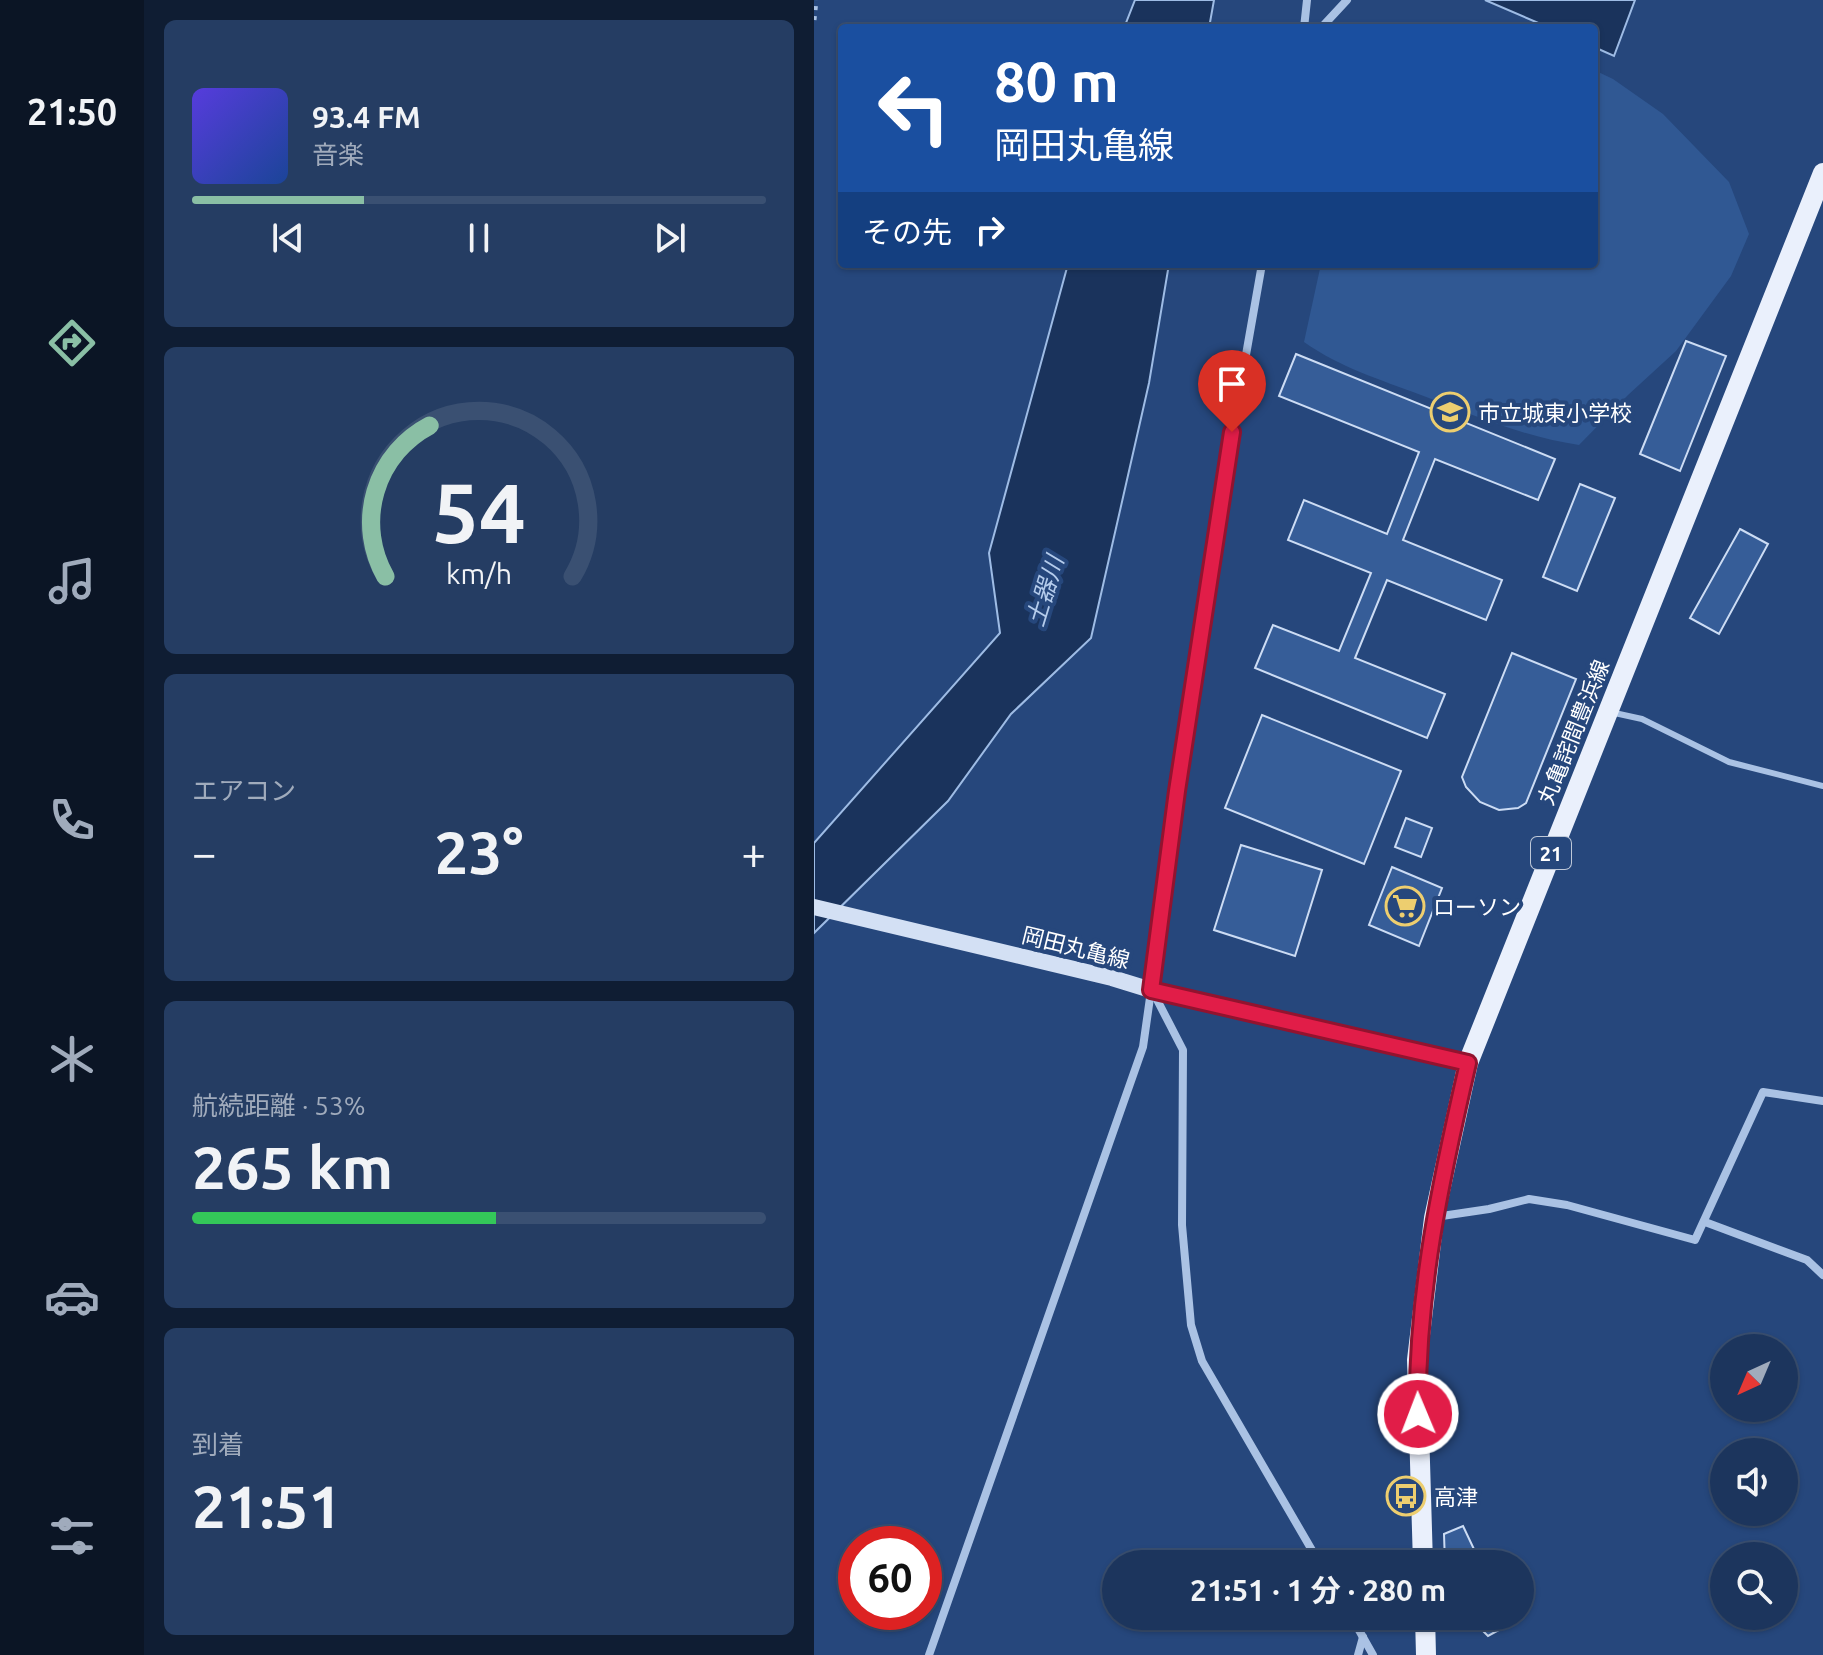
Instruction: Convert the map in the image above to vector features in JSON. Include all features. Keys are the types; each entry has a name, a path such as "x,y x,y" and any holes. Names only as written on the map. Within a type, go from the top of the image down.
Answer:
{"main road":[{"name":"丸亀詫間豊浜線","path":"1423,1550 1417,1360 1434,1218 1468,1063 1823,173"},
{"name":"岡田丸亀線","path":"814,907 1151,990 1468,1063"},
{"path":"1425,1630 1426,1655"}],"street":[{"path":"1304,24 1307,0"},
{"path":"1325,24 1347,0"},
{"path":"929,1655 1143,1047 1177,791 1220,506 1261,268"},
{"path":"1151,990 1183,1050 1182,1225 1191,1325 1202,1361 1312,1550"},
{"path":"1434,1218 1529,1199 1567,1205 1695,1240 1763,1092 1823,1101"},
{"path":"1705,1222 1807,1260 1823,1275"},
{"path":"1359,1630 1373,1655"},
{"path":"1358,1655 1363,1637"}],"lane":[{"path":"1607,711 1642,719 1729,762 1823,786"}],"path":[{"path":"814,20 816,0"}],"shaded area":[{"path":"1598,72 1663,114 1729,182 1749,234 1731,276 1676,351 1579,445 1538,437 1479,418 1361,372 1304,342 1320,268 1598,268"}],"water":[{"path":"1135,0 1214,0 1210,24 1126,24"},
{"path":"1485,0 1635,0 1614,56 1598,49 1598,24 1541,24"},
{"name":"土器川","path":"1067,268 1168,268 1149,383 1091,638 1011,714 948,801 814,933 814,843 1000,633 989,553"}],"building":[{"path":"1686,341 1726,356 1680,471 1640,454"},
{"path":"1296,354 1555,459 1538,500 1435,459 1403,540 1502,580 1486,620 1387,580 1355,658 1445,694 1427,738 1255,668 1273,625 1339,651 1371,573 1288,540 1304,500 1387,534 1419,452 1279,396"},
{"path":"1580,484 1615,498 1577,591 1543,577"},
{"path":"1740,529 1768,544 1719,634 1690,618"},
{"path":"1512,653 1576,679 1526,803 1518,808 1499,810 1480,802 1466,787 1462,777"},
{"path":"1262,715 1401,771 1364,864 1225,808"},
{"path":"1406,818 1432,828 1421,857 1395,847"},
{"path":"1241,845 1322,870 1295,956 1214,930"},
{"name":"ローソン","path":"1392,867 1442,888 1419,946 1369,925"},
{"path":"1463,1526 1474,1550 1445,1550 1444,1534"},
{"path":"1482,1630 1499,1630 1488,1636"}],"place":[{"name":"市立城東小学校","path":"1450,412"},
{"name":"ローソン","path":"1405,906"},
{"name":"高津","path":"1406,1496"}],"route":[{"path":"1232,432 1177,791 1151,990 1468,1063 1434,1218 1417,1360 1418,1414"}]}
